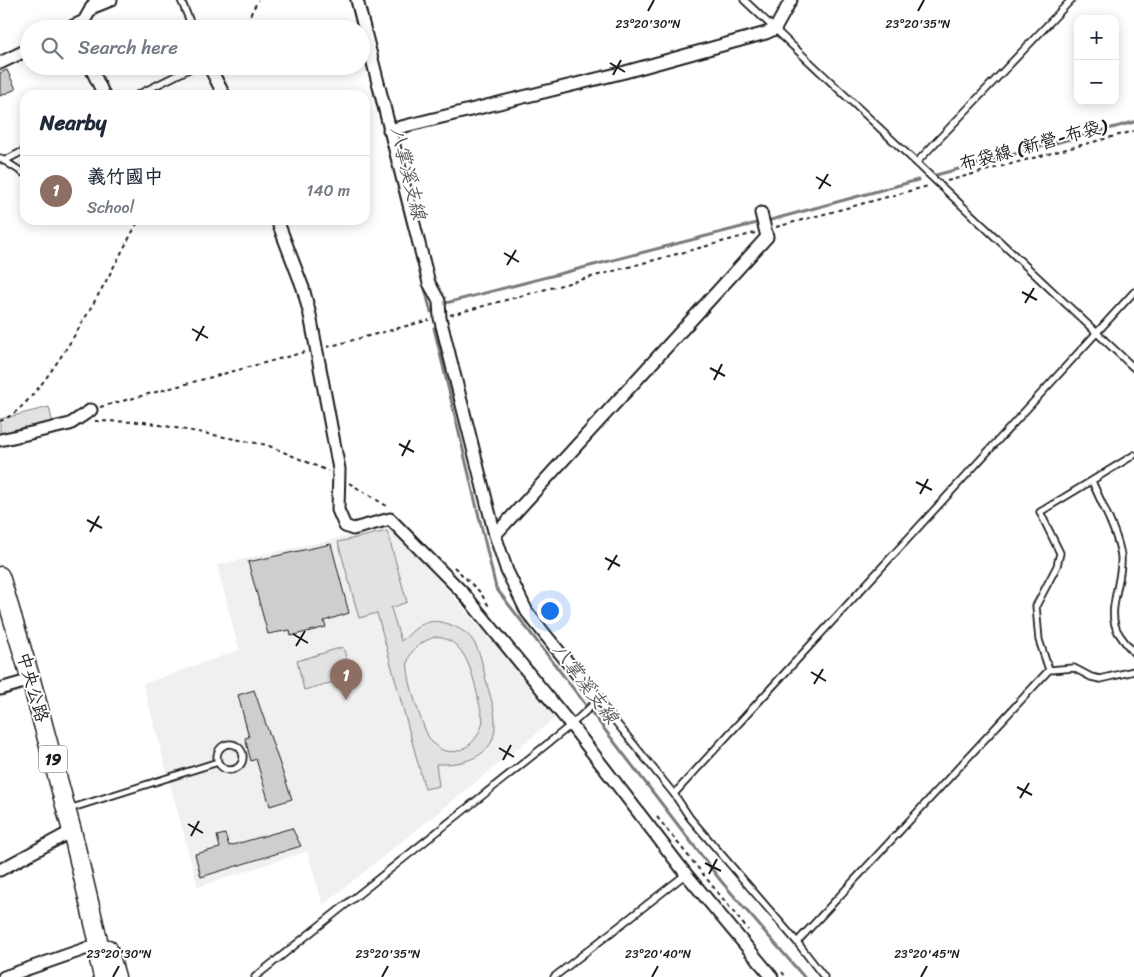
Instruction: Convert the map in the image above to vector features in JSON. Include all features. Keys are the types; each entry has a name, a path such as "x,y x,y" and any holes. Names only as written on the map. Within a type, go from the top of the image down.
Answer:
{"main road":[{"name":"中央公路","path":"0,579 31,680 67,810 99,944 97,951 103,977"},
{"name":"中央公路","path":"99,944 107,948 116,977"}],"street":[{"path":"85,20 94,4 111,0"},
{"path":"357,0 362,20"},
{"path":"389,130 625,72 775,29 791,0"},
{"path":"0,63 20,53"},
{"path":"370,53 429,283 440,301 440,315 494,536 507,571 526,612 596,703"},
{"path":"94,75 102,90"},
{"path":"214,75 221,90"},
{"path":"494,536 767,237 764,221"},
{"path":"279,225 303,288 310,315 315,350 339,469 338,510 345,526 353,529 390,519 458,587 571,725 686,874 776,973"},
{"path":"0,440 70,424 91,410"},
{"path":"0,689 31,680"},
{"path":"0,870 72,831"},
{"path":"4,977 99,944"}],"lane":[{"path":"181,0 189,20"},
{"path":"744,0 1134,368"},
{"path":"917,162 1071,0"},
{"path":"147,90 177,75"},
{"path":"2,159 20,152"},
{"path":"2,159 20,171"},
{"path":"674,794 1134,292"},
{"path":"1049,670 1039,640 1036,606 1057,566 1060,553 1040,512 1134,455"},
{"path":"1092,481 1118,541 1121,558 1120,582 1113,616 1115,626 1134,653"},
{"path":"797,942 1049,670 1074,668 1100,680 1134,671"},
{"path":"255,977 596,703 674,794 690,818 797,942 824,977"},
{"path":"235,744 242,750 242,762 236,768 224,768 218,762 218,754 222,746 235,744"},
{"path":"67,810 218,762"},
{"path":"554,977 686,874"}],"path":[{"path":"247,20 258,0"},
{"name":"布袋線 (新營-布袋)","path":"91,410 440,315 764,221 938,183 1134,131"},
{"path":"0,421 18,410 61,357 88,314 136,225"},
{"path":"655,815 748,931"},
{"path":"776,973 786,977"}],"shaded area":[{"path":"49,407 53,424 0,437 0,419"},
{"path":"392,526 558,716 323,905 307,851 198,887 143,684 239,650 217,565"},
{"path":"387,531 407,602 391,608 401,641 421,625 434,621 452,625 463,631 471,638 477,648 493,707 494,734 491,743 485,751 477,756 457,763 436,764 439,786 425,789 377,613 359,618 338,542","holes":["435,637 447,640 457,646 470,668 483,719 477,736 471,743 456,751 440,749 428,736 416,703 408,668 410,656 418,646"]},
{"path":"343,647 352,677 304,690 297,661"}],"building":[{"path":"7,70 16,89 0,96 0,73"},
{"path":"331,544 349,613 324,621 326,627 291,636 290,630 268,634 248,562"},
{"path":"254,690 292,799 270,806 256,759 251,761 245,738 249,737 238,695"},
{"path":"292,828 301,846 201,877 195,854 220,848 217,836 225,834 229,846"}],"waterway":[{"name":"八掌溪支線","path":"351,0 356,20"},
{"name":"八掌溪支線","path":"370,75 409,229"},
{"path":"936,175 1134,122"},
{"path":"767,221 918,180"},
{"path":"442,304 761,222"},
{"name":"八掌溪支線","path":"423,281 431,312"},
{"name":"八掌溪支線","path":"434,328 496,588 721,881 804,977"}],"place":[{"name":"義竹國中","path":"346,700"}]}
